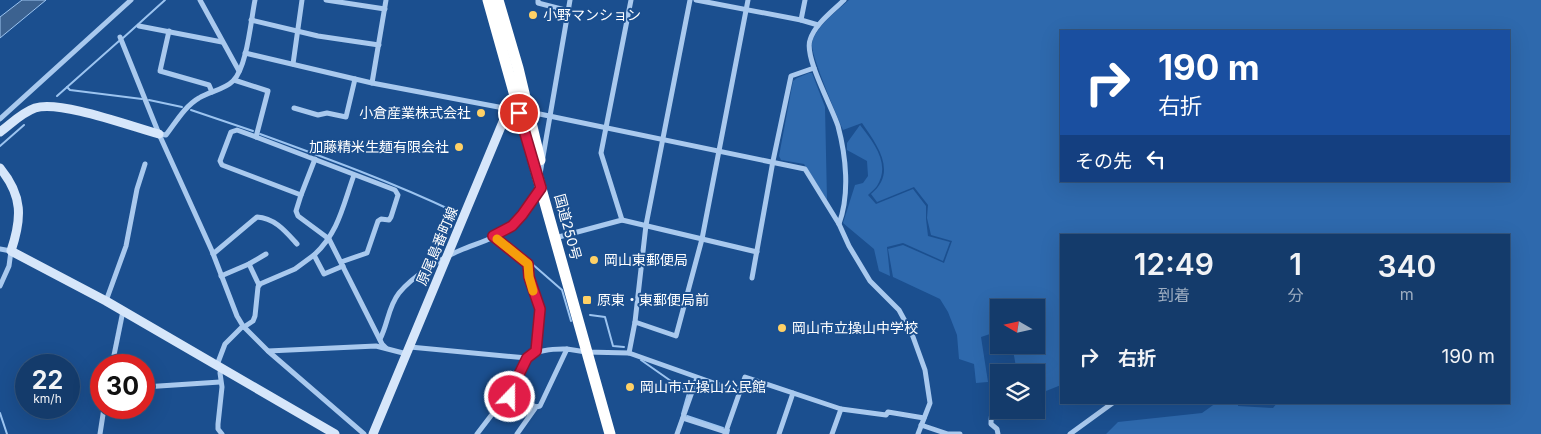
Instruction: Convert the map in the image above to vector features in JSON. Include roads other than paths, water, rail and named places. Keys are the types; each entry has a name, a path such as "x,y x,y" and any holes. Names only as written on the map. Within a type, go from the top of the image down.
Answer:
{"highway":[{"name":"国道250号","path":"488,0 515,94 515,113 558,237"},
{"name":"国道250号","path":"498,0 518,68 515,113 542,167 558,237 610,434"},
{"name":"国道250号","path":"589,352 617,434"}],"street":[{"path":"0,119 131,0"},
{"path":"200,0 239,72"},
{"path":"0,132 35,108 49,106 66,108 166,135 188,107 199,98 226,86 234,80 246,53 255,0"},
{"path":"293,64 302,0"},
{"path":"326,0 358,2 385,9"},
{"path":"372,83 386,0"},
{"path":"538,0 538,3 569,11"},
{"path":"380,339 391,306 399,293 430,267 458,251 495,236 512,226 522,215 540,184 570,0"},
{"path":"622,220 601,152 631,0"},
{"path":"629,352 646,225 690,0"},
{"path":"696,0 818,25"},
{"path":"634,322 676,336 702,239 748,0"},
{"path":"801,20 805,0"},
{"path":"839,224 846,190 842,148 838,126 814,68 808,48 810,38 818,25 844,0"},
{"path":"251,20 298,31 379,45"},
{"path":"138,26 222,42"},
{"path":"169,31 160,71 209,85 212,92"},
{"path":"120,39 243,327 364,434"},
{"path":"246,53 372,83 515,113 551,117 663,138 806,169 870,281 899,310 912,334 929,388 930,403 918,434"},
{"path":"515,94 518,83 518,68"},
{"path":"752,278 773,161 791,76 814,68"},
{"path":"294,108 318,115 327,113 346,117 355,79"},
{"path":"234,80 268,91 256,137"},
{"name":"原尾島番町線","path":"373,434 447,257 515,113"},
{"path":"302,195 222,165 220,161 231,132 236,130 256,137 394,190 398,194 392,217 390,220 381,219 378,221 367,253 324,274 314,255"},
{"path":"315,159 296,211 298,216 329,239 386,348"},
{"path":"106,300 126,246 137,189 145,164"},
{"path":"0,168 14,189 20,214 9,266 0,286"},
{"path":"259,286 295,269 314,255 329,239 334,232 354,175"},
{"path":"213,254 257,218 281,226 297,244"},
{"path":"558,237 622,220 757,252"},
{"path":"495,236 528,264 529,277 540,309 536,351"},
{"path":"0,249 11,251 106,300 335,434"},
{"path":"221,276 249,264 266,254"},
{"path":"222,434 218,429 222,386 219,366 225,344 253,320 255,316 259,286 249,264"},
{"path":"114,354 123,311"},
{"path":"268,351 376,346 527,358"},
{"path":"517,434 536,408 540,406 567,349"},
{"path":"510,397 510,393 527,358 536,351 567,349 589,352 629,352 739,392"},
{"path":"683,418 725,433 745,376 841,409 886,415 888,412 924,418"},
{"path":"678,434 697,378"},
{"path":"155,386 220,382"},
{"path":"779,434 793,393"},
{"path":"476,434 504,400 510,397 514,396 536,408"},
{"path":"1070,434 1111,404"},
{"path":"832,434 841,409"},
{"path":"100,434 102,419"},
{"path":"992,419 991,424 996,428 998,434"},
{"path":"921,425 948,434 960,434"},
{"path":"1079,428 1080,434"}],"waterway":[{"path":"123,38 165,0"},
{"path":"57,96 119,41"},
{"path":"67,87 70,90 142,99"},
{"path":"149,100 182,107"},
{"path":"191,110 253,131"},
{"path":"0,146 24,125"},
{"path":"260,134 383,180 455,212"},
{"path":"513,222 523,211"},
{"path":"490,233 493,234 501,231"},
{"path":"493,234 515,249 562,290 571,321"},
{"path":"590,315 605,317 613,346 624,347"},
{"path":"641,360 688,393 682,414"},
{"path":"0,413 7,434"},
{"path":"687,416 723,428"},
{"path":"728,434 729,430"}],"place":[{"name":"小野マンション","path":"533,15"},
{"name":"小倉産業株式会社","path":"481,113"},
{"name":"加藤精米生麺有限会社","path":"459,147"},
{"name":"岡山東郵便局","path":"594,260"},
{"name":"原東・東郵便局前","path":"587,300"},
{"name":"岡山市立操山中学校","path":"782,328"},
{"name":"岡山市立操山公民館","path":"630,387"}]}
